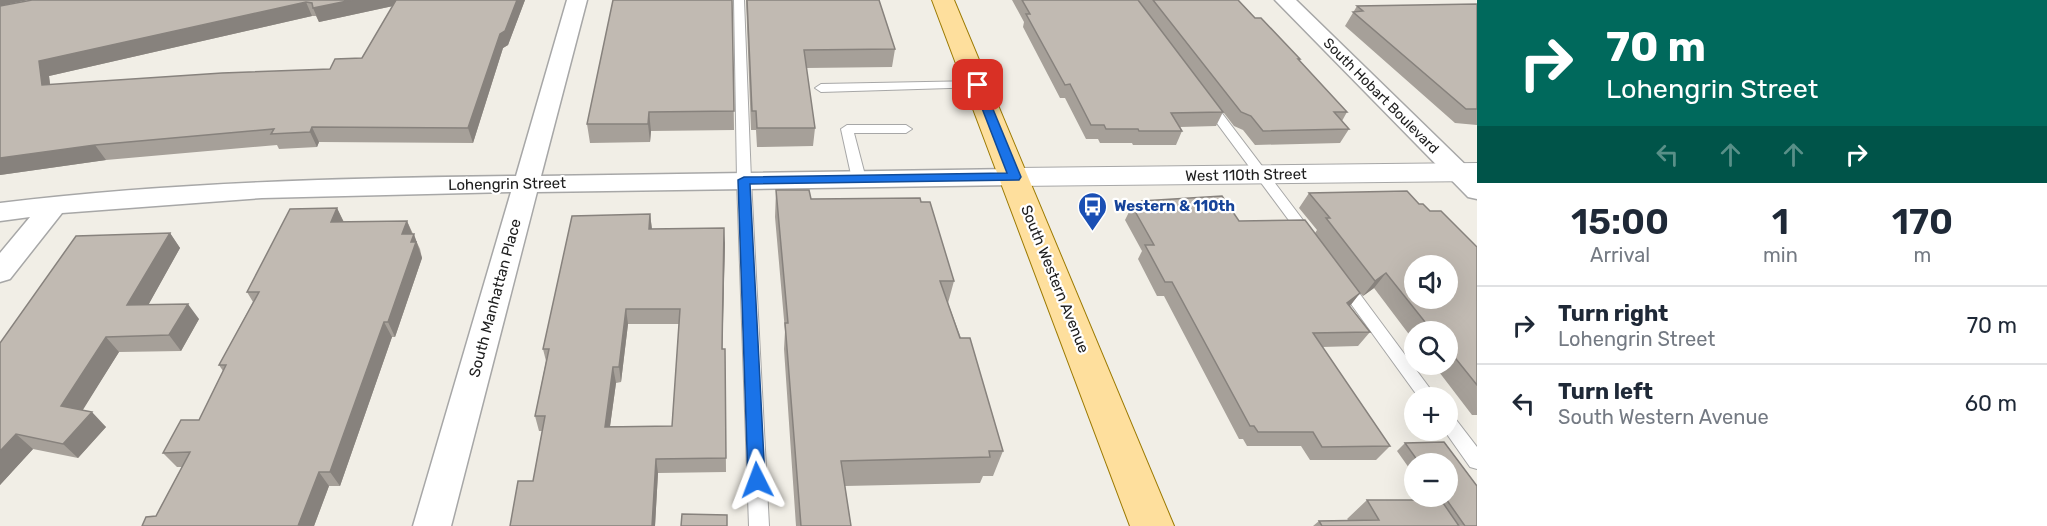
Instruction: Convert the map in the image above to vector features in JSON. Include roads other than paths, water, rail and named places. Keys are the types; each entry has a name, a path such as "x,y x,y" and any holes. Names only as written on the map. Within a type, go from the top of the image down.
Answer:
{"main road":[{"name":"South Western Avenue","path":"943,0 1152,526"}],"street":[{"name":"South Manhattan Place","path":"432,526 577,0"},
{"name":"South Hobart Boulevard","path":"1286,0 1471,179"},
{"name":"West 110th Street","path":"1014,177 1262,175 1471,179"},
{"name":"Lohengrin Street","path":"0,212 55,204 323,185 1014,177"},
{"path":"0,272 55,204"}],"lane":[{"path":"739,0 744,180 759,526"},
{"path":"821,88 978,85"},
{"path":"1200,92 1317,249"},
{"path":"858,179 847,129 906,129"},
{"path":"1331,268 1421,387"},
{"path":"1458,435 1477,461"}],"place":[{"name":"Western & 110th","path":"1093,232"}]}
